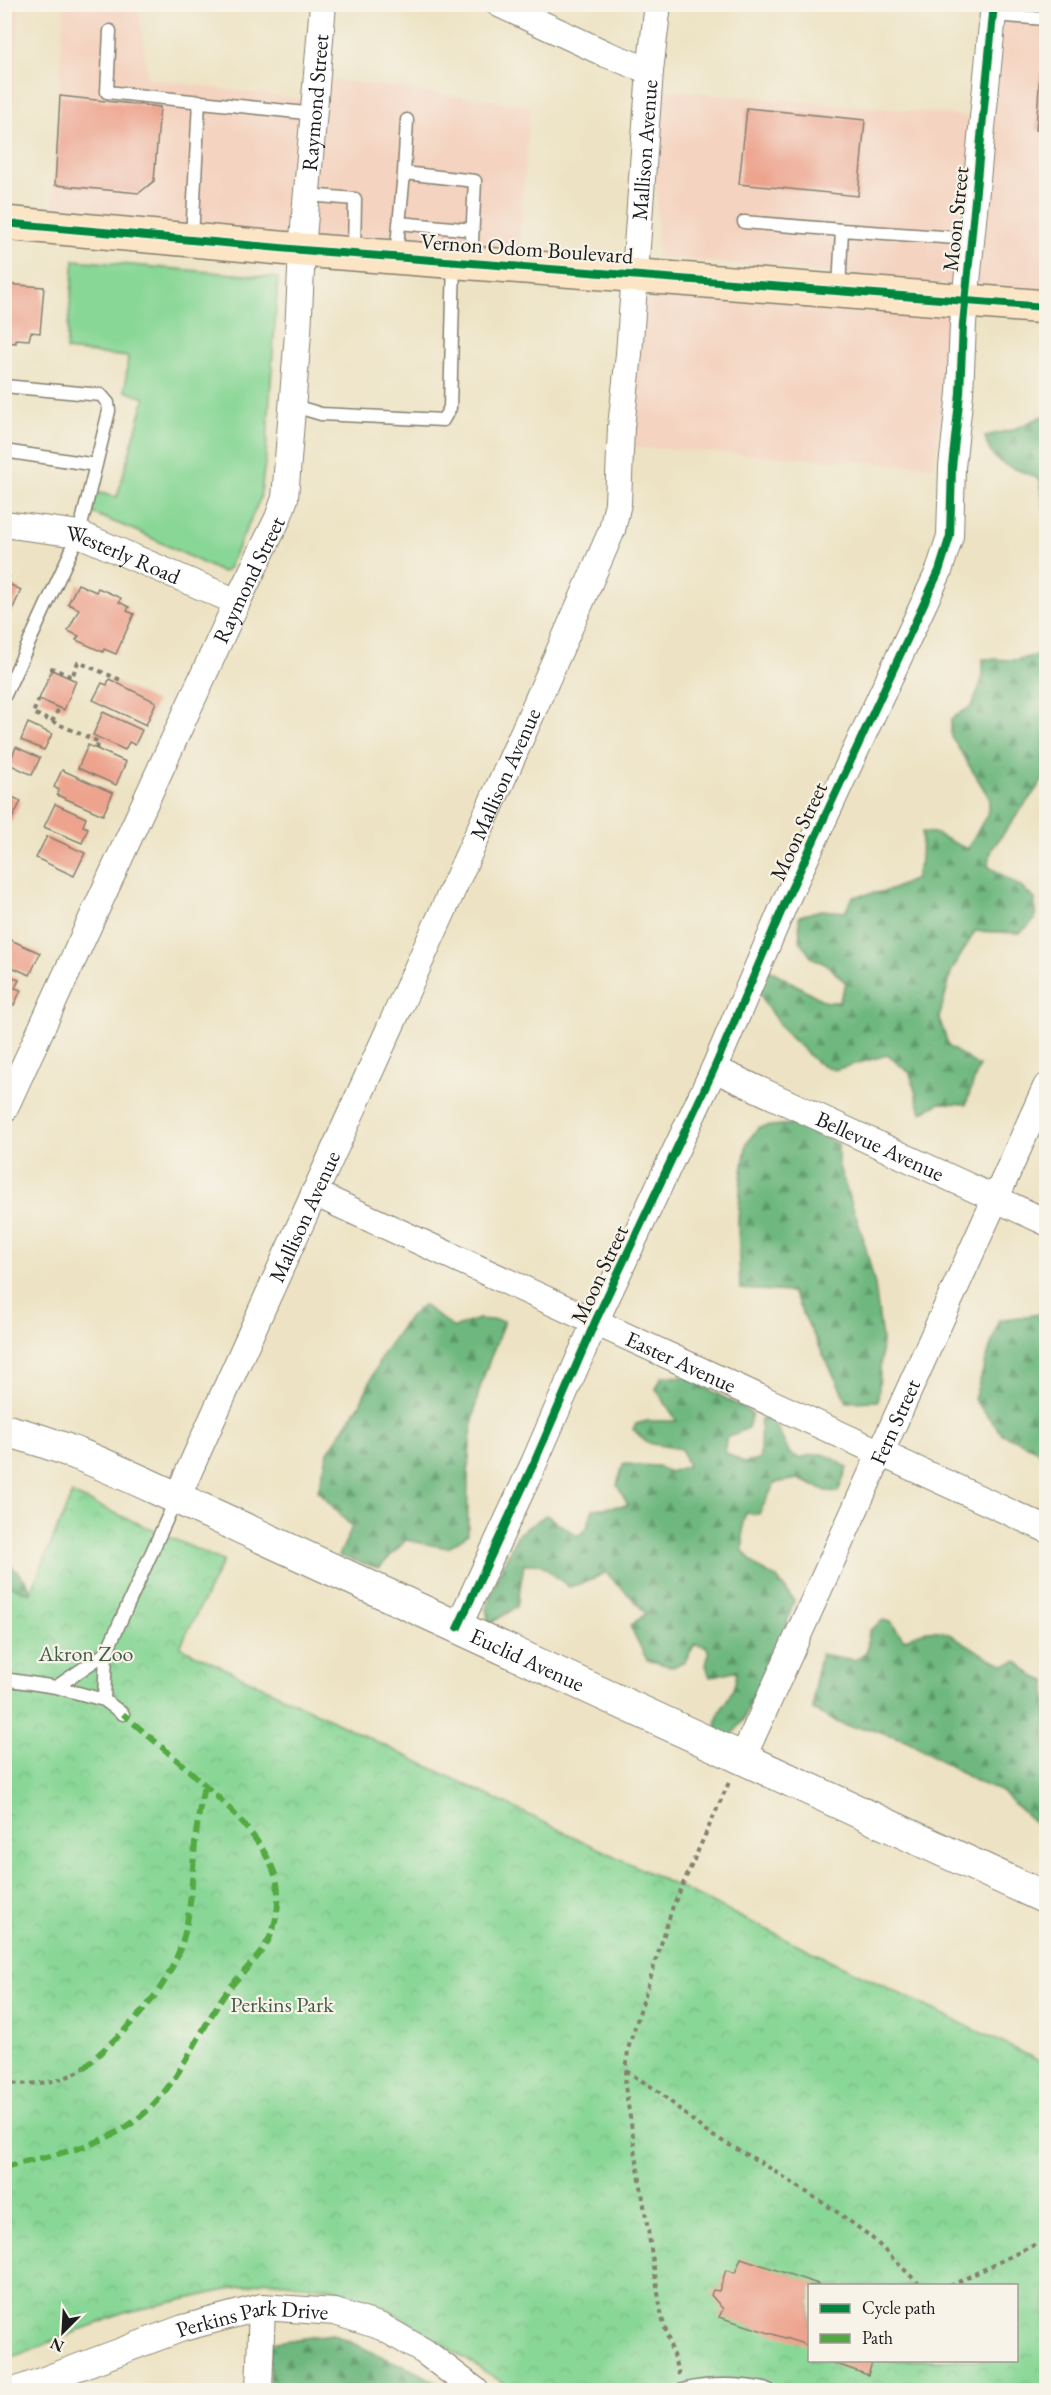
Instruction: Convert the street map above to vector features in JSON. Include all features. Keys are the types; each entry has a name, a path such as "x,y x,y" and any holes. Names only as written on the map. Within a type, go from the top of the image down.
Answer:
{"main road":[{"name":"Vernon Odom Boulevard","path":"4,223 302,250 1047,307"}],"street":[{"name":"Raymond Street","path":"4,1110 237,602 278,518 285,498 302,250 323,4"},
{"path":"499,4 606,54 650,71"},
{"name":"Mallison Avenue","path":"177,1497 387,1037 612,530 618,503 621,427 650,71 658,4"},
{"name":"Moon Street","path":"458,1627 534,1463 595,1322 714,1069 787,898 939,571 950,536 952,466 960,393 965,300 993,10"},
{"name":"Westerly Road","path":"4,524 79,534 237,602"},
{"name":"Bellevue Avenue","path":"714,1069 1047,1222"},
{"name":"Fern Street","path":"743,1757 1047,1087"},
{"name":"Easter Avenue","path":"314,1193 1047,1529"},
{"name":"Euclid Avenue","path":"4,1430 37,1438 177,1497 1047,1898"},
{"path":"259,2391 262,2307"},
{"name":"Perkins Park Drive","path":"17,2391 183,2328 262,2307 335,2312 382,2328 425,2352 475,2391"}],"lane":[{"path":"993,10 1047,19"},
{"path":"110,30 107,92 315,114"},
{"path":"192,240 199,101"},
{"path":"396,257 407,120"},
{"path":"291,405 321,414 443,420 450,408 463,262 473,230 475,182 404,173"},
{"path":"308,195 355,199 354,254"},
{"path":"744,222 971,239"},
{"path":"399,223 473,230"},
{"path":"839,290 842,230"},
{"path":"4,386 101,395 108,403 109,411 79,534 4,697"},
{"path":"4,451 96,465"},
{"path":"104,1700 106,1653 177,1497"},
{"path":"56,1687 106,1653"},
{"path":"4,1679 56,1687 104,1700 123,1714"},
{"path":"683,2390 748,2386 769,2391"}],"path":[{"path":"52,670 52,668 72,677 78,662 121,680 119,684"},
{"path":"39,699 33,713 99,742 96,749"},
{"path":"52,722 59,708"},
{"path":"683,2390 662,2318 625,2086 628,2049 673,1906 725,1789 743,1757"},
{"path":"4,2083 38,2084 56,2081 84,2068"},
{"path":"626,2071 658,2091 706,2132 762,2163 837,2212 870,2236 919,2284"},
{"path":"954,2284 1047,2239"}],"shaded area":[{"path":"4,5 20,5 5,183"},
{"path":"64,5 138,5 148,79 315,101 318,78 530,106 517,266 52,227"},
{"path":"1003,5 1046,5 1046,293 658,257 656,167 663,90 994,118"},
{"path":"642,284 947,313 951,331 935,466 629,447"}],"green space":[{"path":"74,260 278,278 266,455 260,499 227,571 221,572 141,533 92,513 95,495 100,493 117,497 145,398 125,391 128,357 66,350"},
{"path":"1043,416 1046,418 1046,519 1040,480 999,461 993,456 985,436 1012,430"},
{"path":"1046,653 1046,776 992,849 988,866 1035,899 1035,920 1020,933 975,931 952,970 939,1018 949,1047 979,1066 966,1104 940,1103 921,1113 910,1073 887,1055 834,1070 816,1062 784,1031 765,1004 757,985 770,970 826,1002 839,1002 846,983 827,965 811,957 800,941 799,916 821,910 845,912 853,897 891,890 915,879 921,861 922,832 934,833 967,849 987,815 990,799 951,736 951,719 972,706 983,677 983,659 1016,660"},
{"path":"795,1124 838,1144 838,1164 863,1237 875,1285 882,1341 878,1401 847,1402 792,1292 740,1289 738,1222 741,1178 747,1142 759,1127"},
{"path":"423,1305 454,1328 478,1319 504,1321 475,1408 469,1462 468,1534 448,1548 406,1540 379,1568 339,1556 352,1527 318,1491 328,1452 360,1404 383,1353 407,1319"},
{"path":"1046,1313 1046,1458 1032,1447 1002,1434 974,1399 999,1320"},
{"path":"662,1376 687,1377 752,1413 748,1428 726,1438 725,1452 744,1463 759,1460 761,1419 772,1418 790,1454 801,1459 814,1454 825,1455 847,1468 838,1492 827,1491 798,1479 775,1483 759,1514 746,1513 743,1521 743,1551 757,1567 777,1578 794,1601 785,1629 743,1720 729,1739 716,1733 716,1723 733,1689 737,1670 710,1677 706,1665 709,1653 706,1646 695,1644 685,1661 673,1667 647,1660 630,1626 645,1614 606,1572 589,1581 569,1587 540,1564 524,1564 517,1607 489,1624 486,1608 518,1534 546,1515 578,1536 587,1528 593,1509 628,1505 617,1485 623,1464 657,1466 669,1472 688,1466 681,1449 647,1443 633,1429 636,1424 647,1421 677,1421 656,1389"},
{"name":"Perkins Park","path":"72,1494 223,1561 180,1647 1046,2064 1046,2390 514,2390 383,2306 334,2288 266,2281 124,2313 5,2360 5,1583 30,1594"},
{"path":"4,1558 27,1582 30,1589 28,1596 5,1587"},
{"path":"883,1620 892,1623 904,1640 925,1631 942,1631 1005,1665 1017,1661 1035,1677 1046,1681 1046,1833 1000,1791 977,1782 908,1741 872,1729 845,1726 813,1710 815,1679 821,1654 855,1660 867,1651 869,1631"},
{"path":"332,2334 421,2374 449,2390 269,2390 270,2343"}],"building":[{"path":"1040,72 1046,72 1046,131 1036,130"},
{"path":"60,96 160,107 154,181 139,193 55,185"},
{"path":"747,108 865,120 858,196 739,184"},
{"path":"4,284 44,287 40,333 31,332 29,340 16,339 16,343 4,342"},
{"path":"4,574 10,576 7,583 21,590 10,615 4,612"},
{"path":"78,584 96,592 98,588 121,598 119,602 129,607 127,611 134,614 116,654 104,649 103,652 76,640 79,636 68,631 79,609 68,604"},
{"path":"52,670 76,681 64,710 39,699"},
{"path":"109,679 156,702 146,725 93,700 102,683 107,685"},
{"path":"103,712 142,730 135,745 129,742 125,750 93,735"},
{"path":"28,723 52,734 44,750 21,740"},
{"path":"88,745 126,762 116,785 78,768"},
{"path":"16,747 40,758 32,775 9,764"},
{"path":"62,770 113,793 103,815 57,795 59,790 54,787"},
{"path":"4,793 21,801 7,829 4,828"},
{"path":"55,804 86,818 83,826 88,828 82,843 44,827"},
{"path":"47,836 85,853 74,876 36,858"},
{"path":"4,937 40,953 30,975 4,964"},
{"path":"4,973 19,980 15,988 21,990 14,1005 4,1001"},
{"path":"741,2258 818,2284 808,2284 808,2345 719,2317 723,2309 711,2295 713,2290 719,2291 726,2270 735,2273"},
{"path":"831,2362 872,2362 868,2375"}],"marked path":[{"path":"4,2167 94,2143 139,2118 155,2103 180,2069 225,1994 265,1945 275,1922 278,1906 277,1882 266,1854 251,1833 209,1789 123,1714"},
{"path":"84,2068 147,2006 167,1977 181,1947 188,1918 196,1837 204,1786"}],"cycle path":[{"path":"458,1627 534,1463 595,1322 714,1069 787,898 939,571 950,536 952,467 960,393 963,324 994,4"},
{"path":"4,223 302,250 1046,307"}],"park label":[{"name":"Akron Zoo","path":"86,1653"}]}
